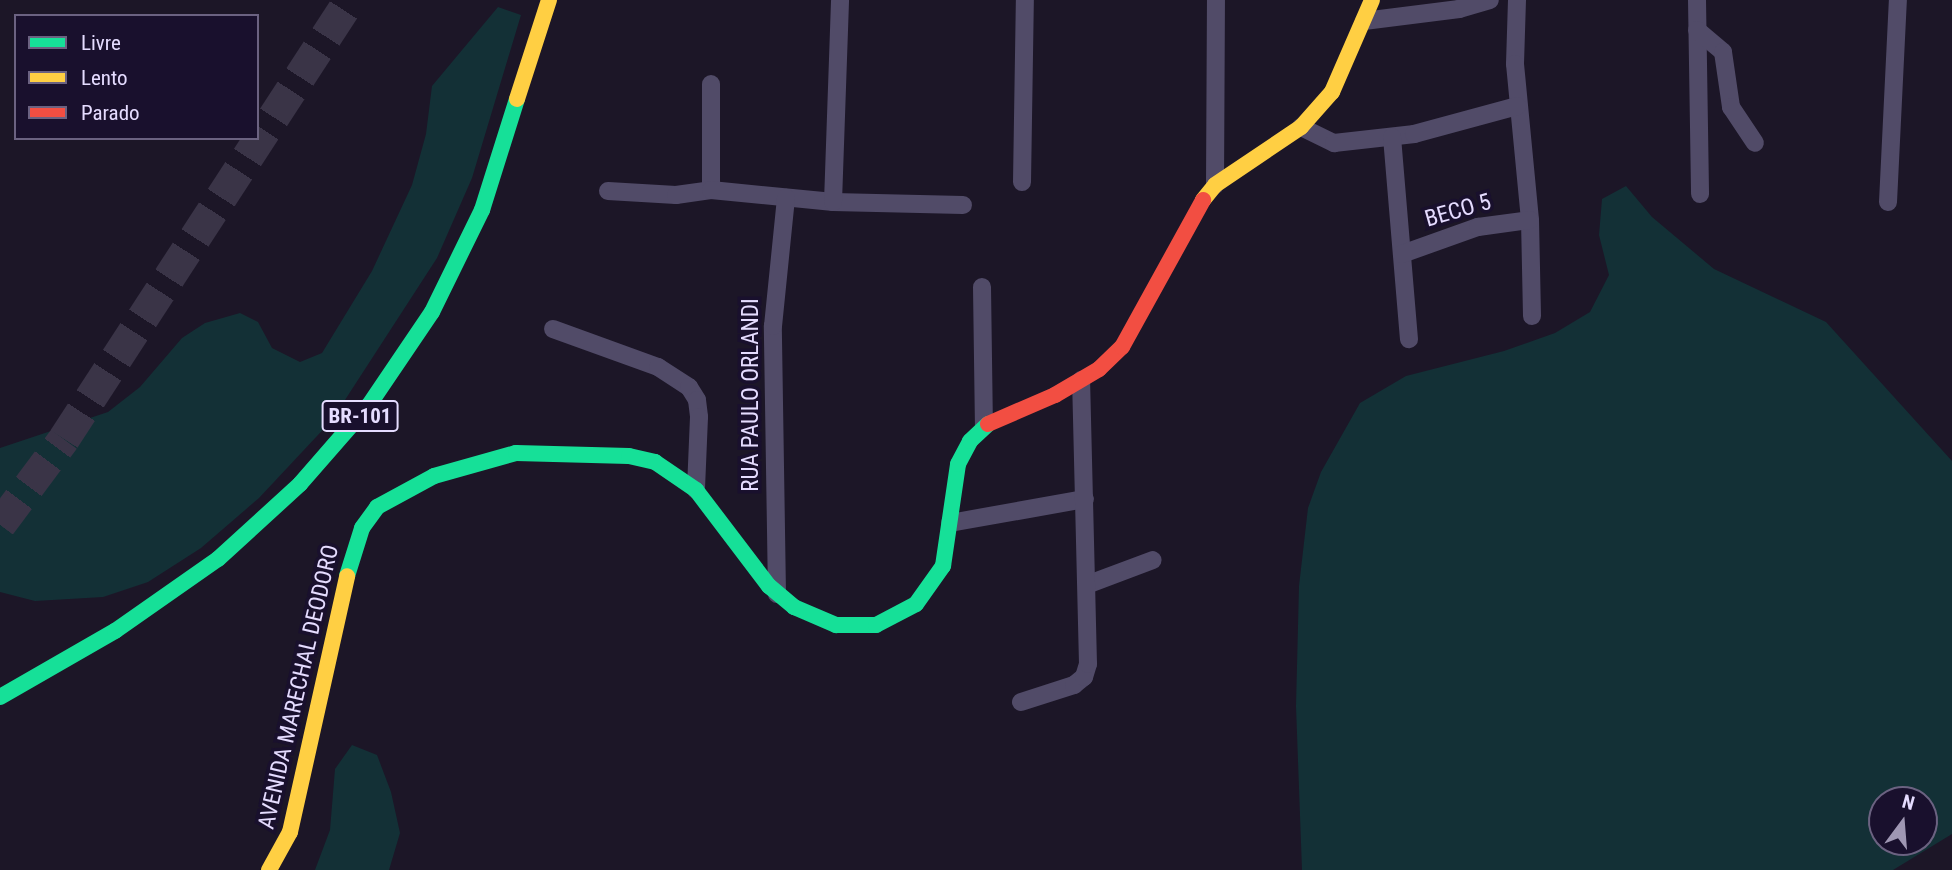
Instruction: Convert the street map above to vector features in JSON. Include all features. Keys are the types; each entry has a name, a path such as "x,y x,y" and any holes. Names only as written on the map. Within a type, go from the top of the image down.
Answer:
{"main road":[{"name":"BR-101","path":"0,697 115,631 218,559 300,484 369,405 432,312 482,210 549,0"},
{"path":"984,426 1082,380 1122,347 1139,322 1194,214 1215,185 1301,127 1332,92 1372,0"},
{"name":"AVENIDA MARECHAL DEODORO","path":"269,870 290,832 351,558 362,528 377,507 434,476 516,453 629,456 655,462 696,490 777,594 794,607 836,625 876,625 896,618 916,604 938,576 950,523 958,464 984,426"}],"street":[{"path":"833,202 840,0"},
{"path":"1022,182 1025,0"},
{"path":"1215,185 1216,0"},
{"path":"1364,21 1459,9 1490,0"},
{"path":"1517,0 1517,106 1530,220 1532,316"},
{"path":"1697,0 1700,194"},
{"path":"1888,202 1898,0"},
{"path":"1697,30 1723,52 1731,107 1755,143"},
{"path":"711,84 711,190"},
{"path":"1301,127 1334,143 1391,137 1517,106"},
{"path":"1391,137 1409,339"},
{"path":"608,191 676,195 711,190 833,202 963,205"},
{"name":"RUA PAULO ORLANDI","path":"777,594 773,326 786,198"},
{"name":"BECO 5","path":"1402,254 1478,228 1530,220"},
{"path":"982,287 984,426"},
{"path":"553,329 658,367 689,387 697,400 699,417 696,490"},
{"path":"1021,702 1074,685 1084,677 1090,648 1082,380"},
{"path":"950,523 1085,499"},
{"path":"1089,584 1153,559"}],"green space":[{"path":"498,7 521,15 472,178 437,258 332,420 259,498 201,548 148,582 103,597 35,601 0,592 0,448 108,412 140,387 182,338 205,323 240,313 258,322 272,348 300,362 322,353 372,271 412,185 426,134 432,86"},
{"path":"1626,186 1652,217 1714,269 1826,322 1952,461 1952,834 1938,843 1938,786 1868,786 1868,856 1916,856 1893,870 1302,870 1296,706 1299,586 1308,508 1321,472 1360,403 1406,376 1504,351 1555,333 1590,312 1609,275 1599,235 1602,199"},
{"path":"352,745 377,755 391,792 400,833 389,870 315,870 330,830 335,769"}],"tunnel":[{"path":"259,140 350,0"},
{"path":"0,525 64,439 259,140"}],"traffic: fast":[{"path":"0,697 115,631 218,559 300,484 369,405 432,312 482,210 517,99"},
{"path":"347,576 362,528 377,507 434,476 516,453 629,456 655,462 696,490 769,586 794,607 836,625 876,625 916,604 943,566 958,464 970,441 988,424"}],"traffic: slow":[{"path":"517,99 549,0"},
{"path":"1203,200 1215,185 1301,127 1332,92 1372,0"},
{"path":"269,870 290,832 347,576"}],"traffic: jam":[{"path":"988,424 1055,395 1099,369 1122,347 1203,200"}]}
